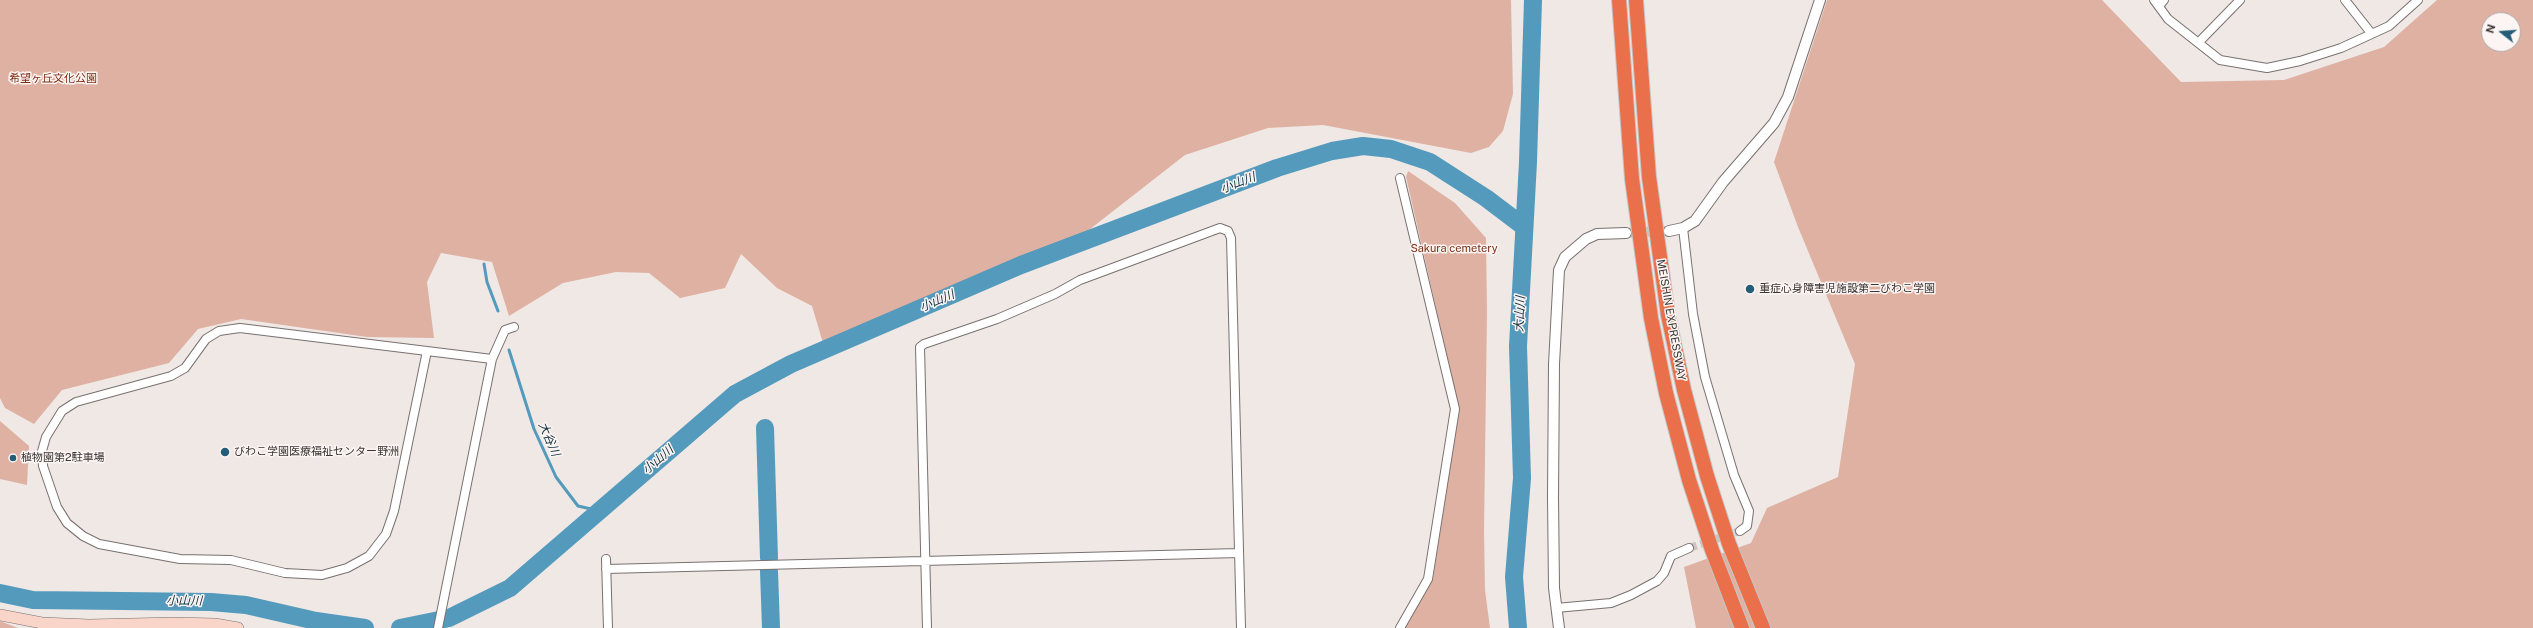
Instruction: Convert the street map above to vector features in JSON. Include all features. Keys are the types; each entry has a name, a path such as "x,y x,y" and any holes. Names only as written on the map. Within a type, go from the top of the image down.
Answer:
{"highway":[{"name":"MEISHIN EXPRESSWAY","path":"1619,0 1632,179 1651,318 1666,393 1689,480 1712,550 1742,628"},
{"name":"MEISHIN EXPRESSWAY","path":"1636,0 1649,177 1668,315 1684,390 1707,476 1729,544 1763,628"}],"main road":[{"path":"0,615 42,623 89,625 188,623 214,624 238,628"}],"street":[{"path":"1669,231 1683,228 1694,221 1723,182 1774,123 1788,97 1820,0"},
{"path":"2199,42 2240,0"},
{"path":"2345,0 2371,33"},
{"path":"2159,2 2168,19 2220,60 2268,68 2300,61 2341,48 2389,26 2418,0"},
{"path":"1400,178 1455,409 1428,579 1400,628"},
{"path":"927,628 920,347 924,344 997,319 1056,294 1080,280 1220,228 1228,231 1231,238 1241,628"},
{"path":"1683,228 1693,314 1704,377 1732,469 1749,511 1747,526 1740,531"},
{"path":"1559,628 1556,608 1553,497 1554,364 1559,270 1565,257 1586,239 1597,234 1626,233"},
{"path":"438,628 492,359 505,330 514,327"},
{"path":"426,351 394,511 386,534 369,556 347,568 322,575 284,573 231,560 180,559 99,544 83,536 68,523 57,507 43,466 42,451 46,437 62,412 76,402 171,376 185,368 206,339 219,331 240,328 492,359"},
{"path":"1556,608 1611,602 1631,595 1657,581 1664,573 1671,556 1690,548"},
{"path":"606,569 1239,553"},
{"path":"606,559 608,628"}],"green space":[{"name":"希望ヶ丘文化公園","path":"0,0 1511,0 1513,94 1503,131 1489,147 1471,153 1323,125 1268,128 1185,155 1085,233 823,343 812,306 777,288 741,254 725,288 680,298 649,273 616,272 563,283 509,316 492,262 441,253 427,282 434,338 367,337 241,319 198,329 169,363 62,390 34,424 5,408 0,398"},
{"path":"1827,0 2102,0 2181,82 2284,80 2384,47 2437,0 2533,0 2533,628 1696,628 1684,567 1751,543 1767,508 1838,477 1855,364 1798,227 1774,162"},
{"name":"Sakura cemetery","path":"1408,171 1455,203 1486,238 1487,312 1484,531 1485,590 1490,628 1405,628 1433,578 1459,408 1406,177"},
{"name":"植物園第2駐車場","path":"0,421 29,446 27,485 0,479"},
{"path":"0,621 18,628 0,628"}],"waterway":[{"name":"大山川","path":"1518,628 1514,577 1522,478 1518,346 1528,162 1533,0"},
{"name":"小山川","path":"400,628 449,618 510,588 735,394 791,364 1021,265 1277,168 1332,151 1363,146 1391,149 1430,162 1486,198 1523,226"},
{"name":"大谷川","path":"484,264 487,282 498,311"},
{"name":"大谷川","path":"509,350 534,429 556,477 578,506 600,511"},
{"path":"765,428 769,558"},
{"path":"769,571 771,628"},
{"name":"小山川","path":"0,593 33,600 211,602 246,605 316,621 365,628"}],"tunnel":[{"path":"1626,233 1669,231"},
{"path":"1689,548 1740,531"}],"place":[{"name":"重症心身障害児施設第二びわこ学園","path":"1750,289"},
{"name":"びわこ学園医療福祉センター野洲","path":"225,452"},
{"name":"植物園第2駐車場","path":"13,458"}]}
